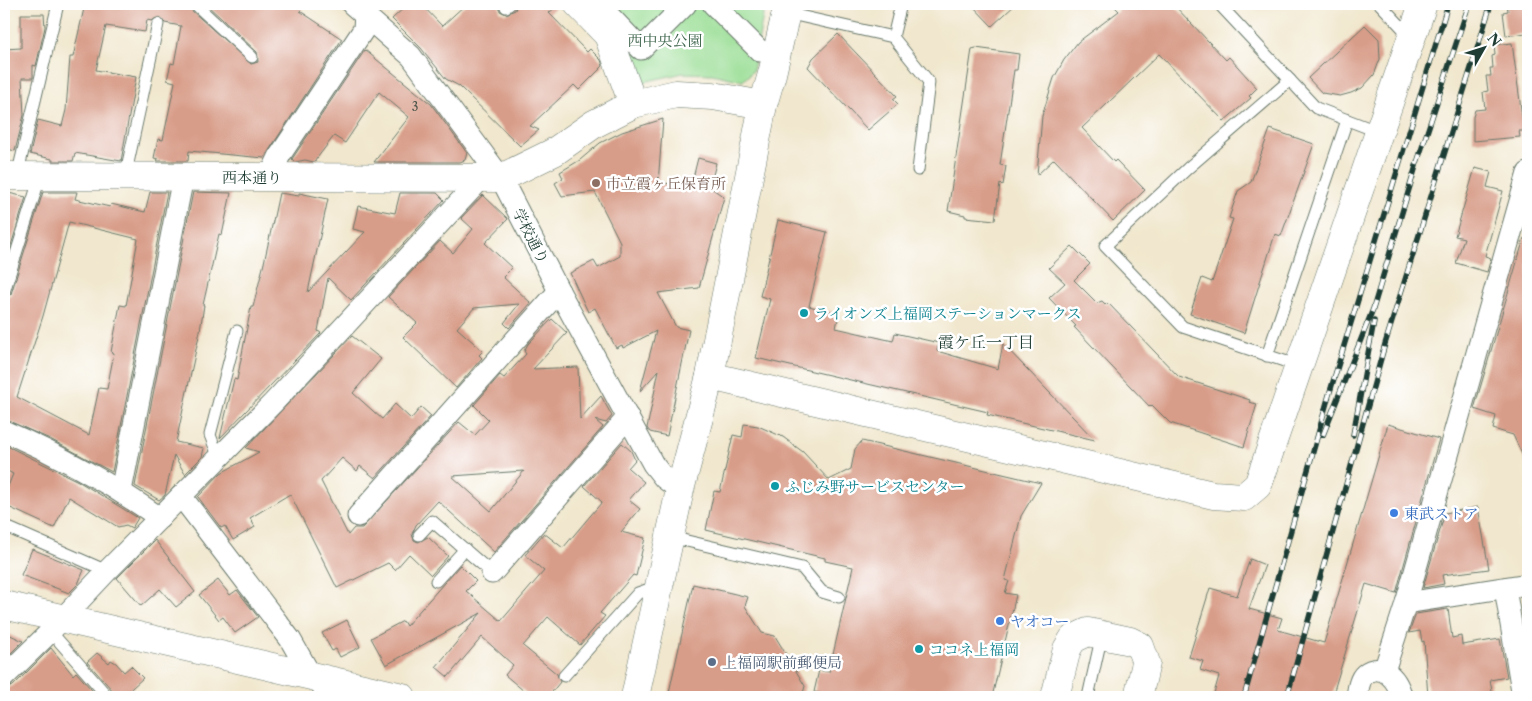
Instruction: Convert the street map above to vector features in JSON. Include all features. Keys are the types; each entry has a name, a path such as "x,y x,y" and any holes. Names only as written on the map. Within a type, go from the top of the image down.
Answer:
{"street":[{"path":"578,4 608,35 633,104"},
{"path":"598,4 641,49 686,4"},
{"path":"713,4 760,51"},
{"path":"710,376 1213,495 1244,497 1258,485 1423,4"},
{"path":"270,176 280,155 364,29 362,7"},
{"name":"学校通り","path":"362,7 411,56 490,177 559,291 653,464 664,478 680,490"},
{"path":"635,697 680,490 710,376 763,105 787,8"},
{"path":"4,677 219,458 478,182 554,152 594,124 633,104 676,94 712,96 763,105"},
{"path":"1384,671 1406,603 1528,173"},
{"name":"西本通り","path":"20,176 125,178 270,176 490,177"},
{"path":"121,491 184,177"},
{"path":"358,516 559,291"},
{"path":"492,573 628,417"},
{"path":"4,431 44,448 121,491 160,518"},
{"path":"181,496 290,639 317,687"},
{"path":"1406,603 1528,584"},
{"path":"1505,588 1524,697"},
{"path":"4,605 56,626 317,687 402,697"},
{"path":"1056,697 1065,656 1073,639 1088,632 1130,641 1140,646 1146,663 1138,697"},
{"path":"1357,697 1361,679 1365,674 1372,671 1384,671 1399,683 1401,697"}],"lane":[{"path":"4,292 20,176 58,4"},
{"path":"195,4 252,57"},
{"path":"893,36 901,4"},
{"path":"1219,4 1316,108 1379,132"},
{"path":"1380,4 1412,38"},
{"path":"787,8 893,36 929,82 918,170"},
{"path":"125,178 158,24"},
{"path":"1290,80 1188,168 1105,246 1183,327 1299,366"},
{"path":"1267,356 1347,120"},
{"path":"219,458 210,436 237,331"},
{"path":"419,535 432,521 492,573"},
{"path":"4,526 107,570"},
{"path":"670,537 802,568 822,592 839,597"},
{"path":"436,581 465,549"},
{"path":"564,676 638,593 659,586"},
{"path":"56,626 108,697"},
{"path":"1088,697 1102,634"}],"green space":[{"name":"西中央公園","path":"595,4 765,4 753,71 743,81 712,74 683,73 639,83"}],"building":[{"path":"85,4 188,4 190,9 251,64 258,62 257,52 206,4 306,4 300,11 342,39 264,158 189,151 188,161 157,161 158,159 154,158 158,139 163,140 175,82 167,80 171,63 174,64 181,26 165,23 159,17 152,21 147,20 145,32 106,26 96,70 136,77 121,161 75,153 73,161 52,161 52,159 30,154 38,120 62,126 66,110 70,57 73,57"},
{"path":"408,4 421,4 442,26 466,4 499,4 500,11 506,14 515,10 517,4 559,4 549,13 587,52 590,49 601,60 603,66 579,90 574,85 530,126 539,130 520,146 459,86 446,79 421,48 392,19"},
{"path":"971,4 1016,4 992,26"},
{"path":"1112,4 1173,4 1226,60 1229,57 1257,88 1249,96 1251,98 1224,121 1159,54 1082,128 1114,162 1116,160 1145,190 1113,221 1054,159 1037,175 1042,116 1054,78 1064,60 1078,42 1119,11"},
{"path":"1507,4 1528,4 1528,20 1525,20 1526,33 1506,36 1503,12 1508,11"},
{"path":"21,14 44,14 45,27 36,66 33,65 33,78 22,78 24,115 15,151 4,148 4,49 21,48"},
{"path":"1365,25 1379,39 1380,59 1374,75 1362,88 1351,93 1340,96 1322,93 1308,78"},
{"path":"838,34 897,96 893,99 898,104 868,130 808,67 813,58"},
{"path":"1512,43 1524,131 1519,131 1520,137 1473,141 1473,117 1475,110 1485,109 1483,92 1488,91 1486,76 1491,76 1490,68 1493,68 1492,56 1495,55 1494,45"},
{"path":"972,49 1019,54 1017,70 1014,70 1000,165 1006,166 1003,185 1000,184 995,220 965,217 965,215 948,211"},
{"path":"365,50 431,104 467,153 465,160 460,162 374,162 409,117 379,92 345,143 334,136 314,162 305,160 295,162 292,159"},
{"path":"663,119 658,184 692,182 698,158 716,163 710,187 724,197 699,288 658,293 676,327 689,330 667,436 650,432 647,428 659,370 640,391 656,331 623,348 622,345 616,348 595,308 588,312 570,273 594,261 598,268 620,256 620,242 595,192 562,196 555,183 563,178 560,172 580,160 600,143 622,132"},
{"path":"1270,129 1314,144 1281,236 1275,234 1244,333 1190,314 1202,278 1212,282 1233,219 1229,218 1238,191 1251,182"},
{"path":"1475,168 1491,172 1487,187 1503,191 1485,256 1491,258 1487,272 1456,263 1464,238 1455,236"},
{"path":"4,192 26,197 4,268"},
{"path":"43,192 77,192 75,199 110,207 111,204 145,212 150,192 167,192 112,472 50,439 4,419 4,299 11,294","holes":["69,222 138,239 126,306 120,305 111,352 114,353 107,389 99,388 89,435 17,397 43,316"]},
{"path":"193,192 231,193 222,235 219,234 203,305 200,331 176,442 204,448 202,457 185,474 174,455 165,495 159,500 135,486"},
{"path":"279,193 299,196 299,193 328,199 308,292 365,232 353,229 358,206 395,213 400,193 437,193 444,200 351,300 328,278 318,331 321,333 220,438 234,379 237,380 251,307 253,307 264,263"},
{"path":"483,195 508,219 485,243 512,268 503,277 531,303 509,328 504,323 519,304 474,308 457,328 483,351 479,355 482,358 456,388 403,337 417,323 388,297 440,241 453,253 473,229 461,218"},
{"name":"ライオンズ上福岡ステーションマークス","path":"778,220 827,232 809,306 839,314 836,328 893,341 895,333 939,343 937,351 998,369 1003,344 1095,440 987,415 988,412 756,358 770,299 760,296"},
{"path":"1524,238 1528,238 1528,467 1513,435 1493,429 1496,416 1474,409"},
{"path":"1072,246 1090,264 1074,280 1097,303 1102,301 1106,305 1108,303 1179,377 1257,404 1244,447 1170,423 1152,405 1150,407 1049,298 1065,283 1049,268"},
{"path":"552,319 567,333 533,369 578,367 580,419 601,396 612,416 606,423 595,420 603,427 494,552 438,501 416,525 412,534 414,540 418,542 428,537 448,556 431,575 409,554 395,570 388,563 337,588 290,494 250,518 255,527 233,540 225,526 221,528 198,497 221,473 259,452 246,448 352,336 381,359 353,393 382,419 395,404 411,419 421,407 431,416 375,478 360,466 357,471 342,458 321,481 348,535 354,528 362,528 459,422 475,435 489,420 474,405 500,375 504,378 526,354 524,351 528,344","holes":["524,471 491,511 452,476"]},
{"path":"744,424 758,426 783,437 803,452 829,480 851,469 855,449 862,441 1041,483 1021,516 1005,580 1009,581 1005,593 1016,595 992,697 837,697 814,692 819,670 829,672 853,567 825,561 825,558 706,530 714,491 720,492 733,435 742,437"},
{"path":"1388,424 1439,439 1396,593 1366,584 1332,697 1213,697 1219,676 1200,670 1203,661 1189,657 1210,588 1237,596 1250,559 1265,565 1249,609 1282,618 1278,630 1324,643"},
{"path":"622,443 631,451 635,460 628,468 644,482 629,500 640,509 621,532 645,538 636,576 633,575 600,613 605,616 580,645 548,617 523,646 557,674 560,682 548,697 531,697 505,675 513,665 482,637 448,677 436,667 481,613 386,665 371,638 403,621 406,626 460,565 476,581 466,591 501,621 544,571 525,555 544,533 563,548 602,502 584,486"},
{"path":"5,445 78,481 138,518 132,528 126,525 118,527 69,497 54,528 4,505 4,496 13,474 4,469"},
{"path":"1478,507 1489,569 1442,575 1444,584 1423,588 1445,513"},
{"path":"155,540 195,592 176,607 160,589 141,606 117,578"},
{"path":"32,549 84,570 78,584 69,593 21,575"},
{"path":"218,580 230,595 237,590 258,617 235,633 223,617 219,620 199,595"},
{"path":"693,584 748,597 745,606 762,633 775,636 805,686 802,697 668,697"},
{"path":"1448,609 1452,638 1461,636 1462,645 1500,639 1507,677 1490,680 1493,697 1428,697 1424,641 1422,642 1420,631 1409,633 1416,614"},
{"path":"347,620 360,647 340,657 336,649 332,651 322,633"},
{"path":"4,632 23,641 5,659 4,659"},
{"path":"51,648 73,675 76,672 98,697 4,697 4,689 13,686"},
{"path":"97,653 109,663 111,660 116,663 124,672 131,666 143,678 122,697 115,697 114,692 87,662"}],"railway":[{"path":"1244,697 1329,395 1448,4"},
{"path":"1323,435 1373,309 1416,166 1469,4"},
{"path":"1287,697 1385,344 1491,4"},
{"path":"1353,435 1374,321"}],"place":[{"name":"市立霞ヶ丘保育所","path":"596,183"},
{"name":"ライオンズ上福岡ステーションマークス","path":"804,313"},
{"name":"ふじみ野サービスセンター","path":"775,486"},
{"name":"東武ストア","path":"1394,513"},
{"name":"ヤオコー","path":"1000,621"},
{"name":"ココネ上福岡","path":"919,649"},
{"name":"上福岡駅前郵便局","path":"712,662"}],"district":[{"name":"霞ケ丘一丁目","path":"986,342"}]}
